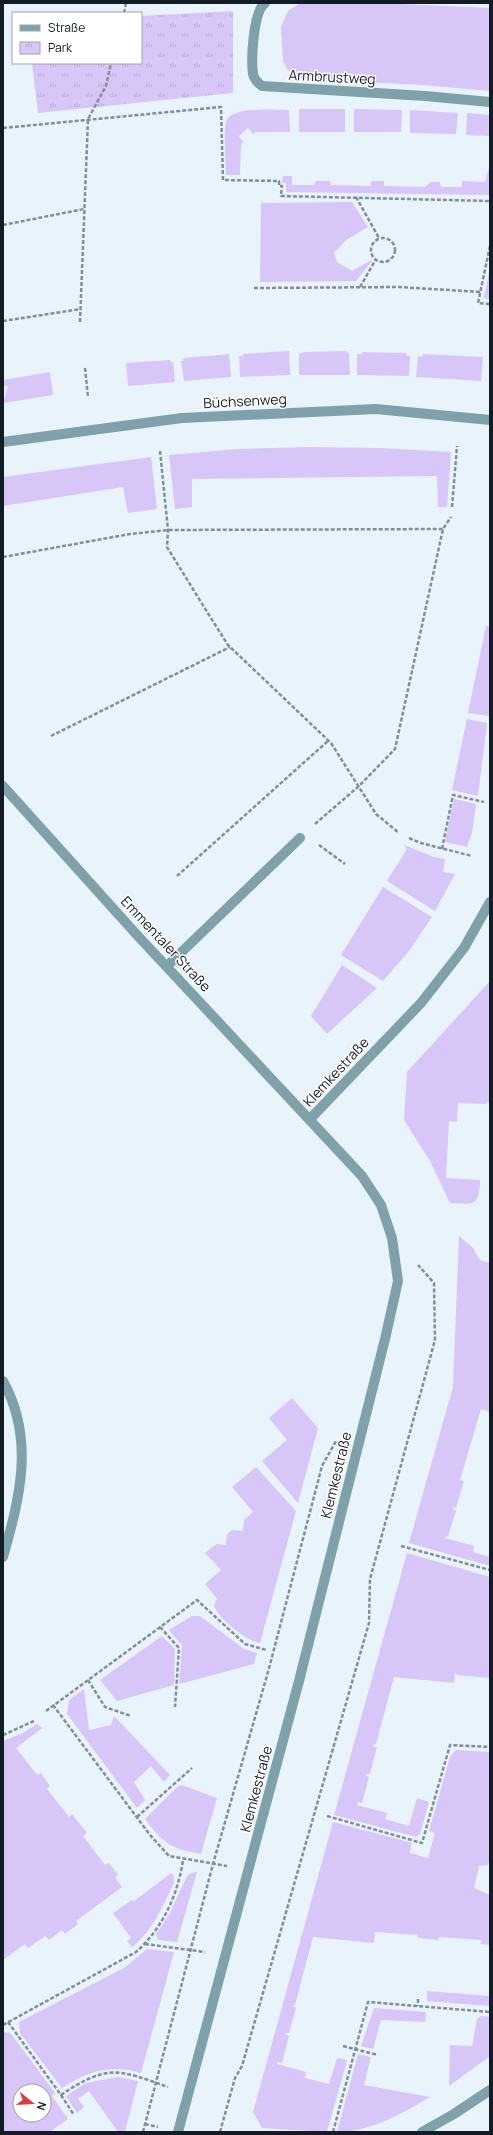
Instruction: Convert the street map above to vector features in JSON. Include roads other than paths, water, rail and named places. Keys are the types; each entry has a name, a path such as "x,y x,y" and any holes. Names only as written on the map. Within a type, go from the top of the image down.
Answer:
{"street":[{"name":"Armbrustweg","path":"265,3 262,5 255,21 253,74 257,83 262,86 490,102"},
{"name":"Büchsenweg","path":"3,442 182,418 376,409 490,420"},
{"name":"Emmentaler Straße","path":"3,786 310,1118"},
{"path":"168,966 302,836"},
{"name":"Klemkestraße","path":"178,2132 299,1682 385,1339 398,1281 392,1238 381,1205 362,1176 310,1118 420,1003 464,948 490,902"},
{"path":"3,1381 12,1398 20,1426 22,1463 18,1506 3,1557"},
{"path":"422,2132 454,2114 490,2090"}]}
